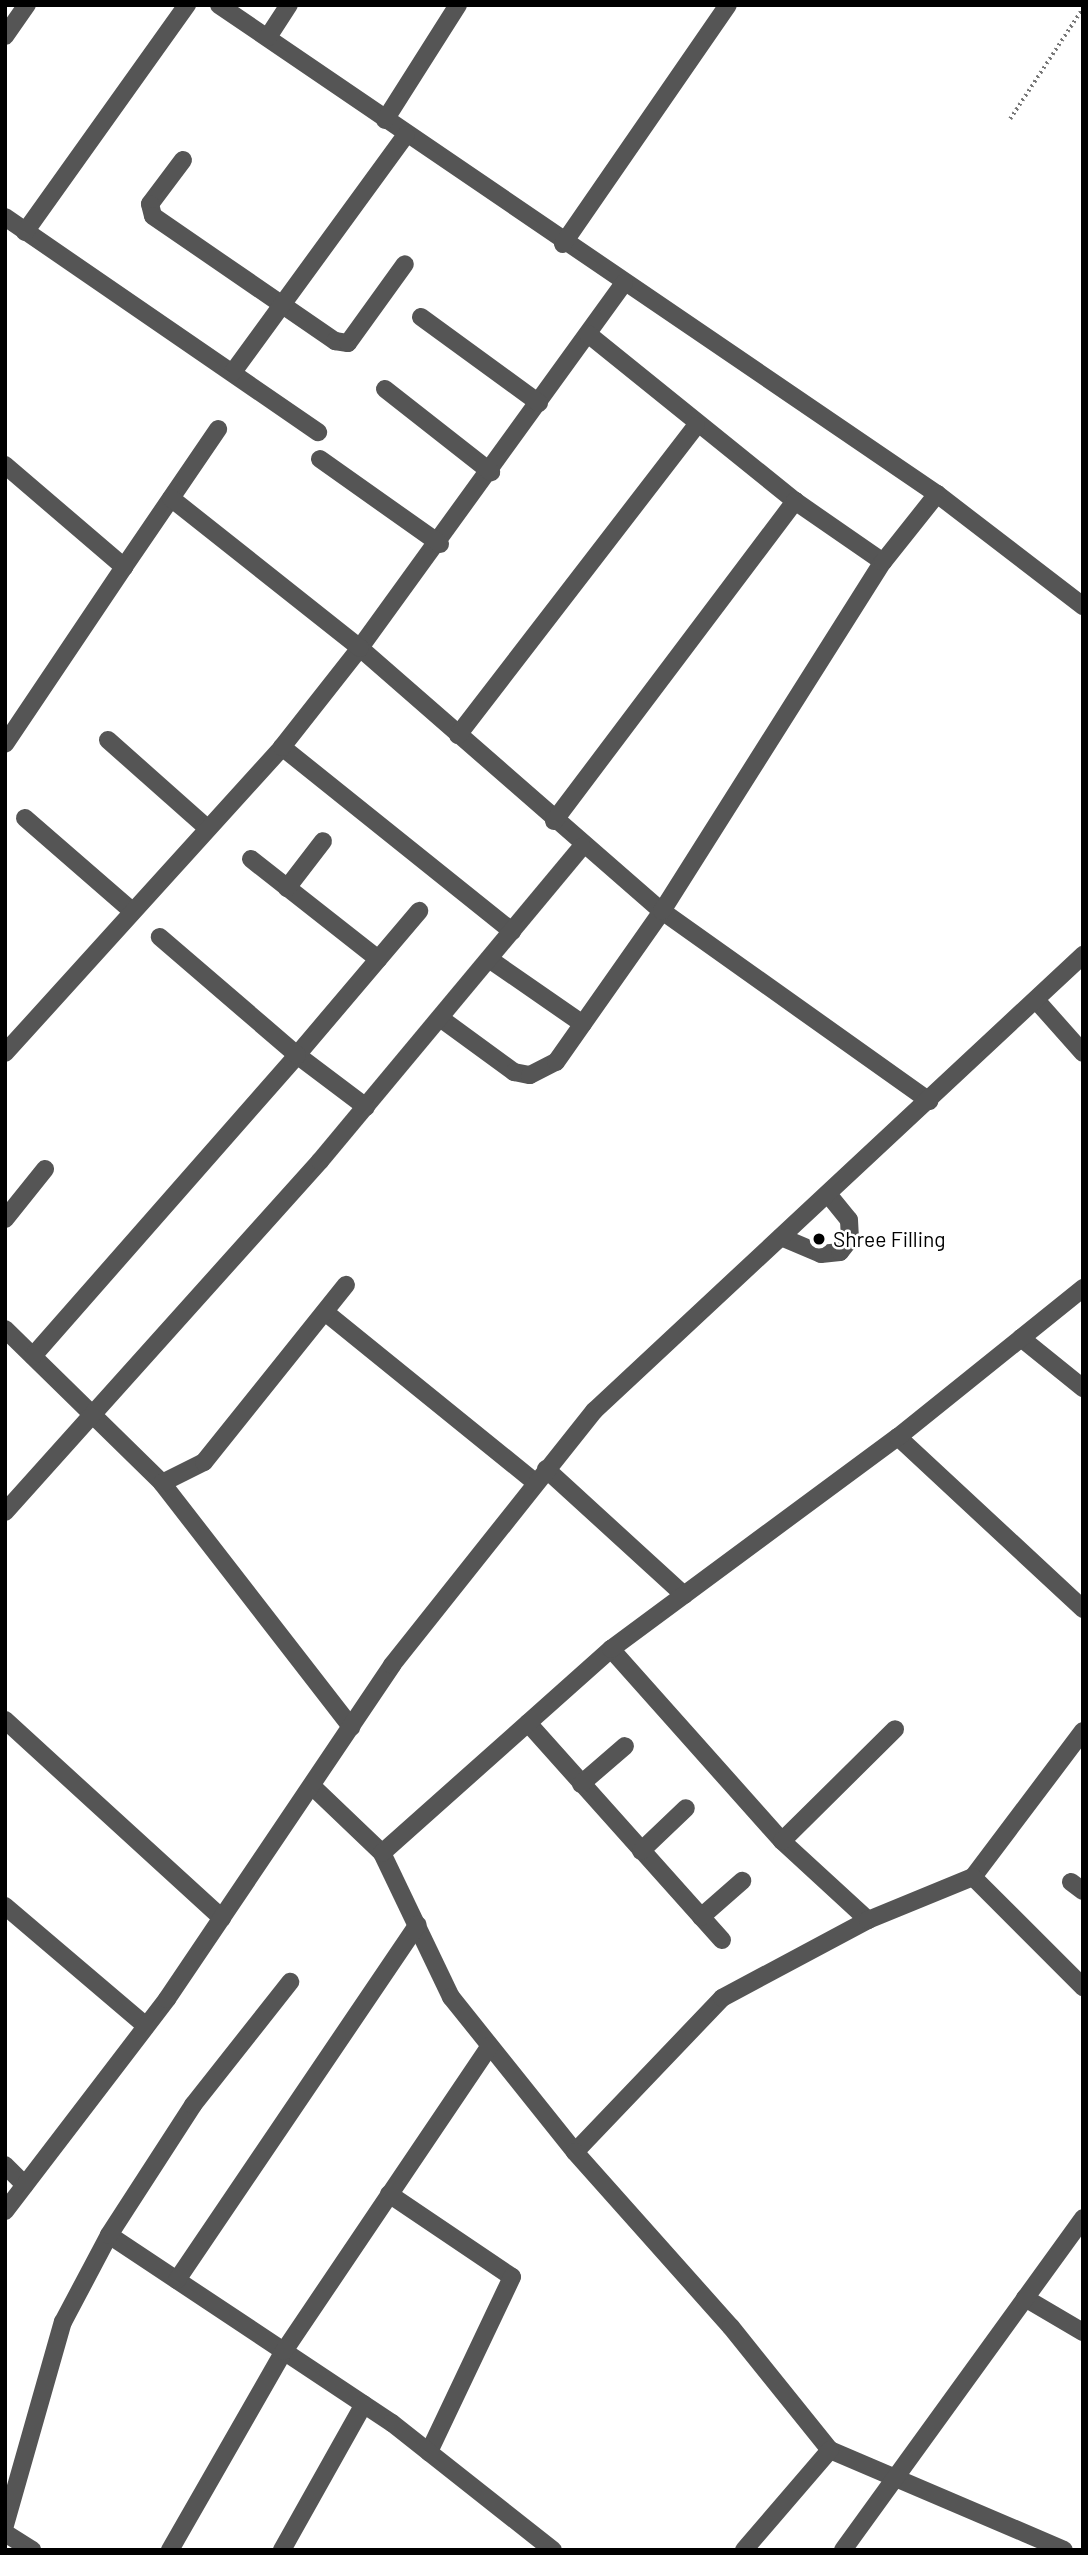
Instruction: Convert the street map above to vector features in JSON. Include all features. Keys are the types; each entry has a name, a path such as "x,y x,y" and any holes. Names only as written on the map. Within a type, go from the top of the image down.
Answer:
{"street":[{"path":"5,36 27,5"},
{"path":"25,232 187,5"},
{"path":"219,5 563,244 937,494 1083,606"},
{"path":"268,37 289,5"},
{"path":"386,120 458,5"},
{"path":"563,244 728,5"},
{"path":"233,372 286,304 406,135"},
{"path":"183,160 149,211 286,304 335,341 348,343 405,264"},
{"path":"5,216 318,432"},
{"path":"5,1053 282,747 439,544 624,283"},
{"path":"421,317 539,404"},
{"path":"588,334 686,410 696,426 795,501 883,562"},
{"path":"385,389 491,472"},
{"path":"458,735 696,426"},
{"path":"5,744 218,429"},
{"path":"320,459 439,544"},
{"path":"5,465 124,567"},
{"path":"440,1018 514,1072 530,1075 556,1062 662,911 883,562 937,494"},
{"path":"171,498 360,648 582,846 662,911 929,1101"},
{"path":"554,821 795,501"},
{"path":"108,740 207,828"},
{"path":"282,747 512,931"},
{"path":"25,818 132,911"},
{"path":"287,888 323,841"},
{"path":"5,1512 366,1107 582,846"},
{"path":"251,859 378,959"},
{"path":"33,1356 297,1055 419,911"},
{"path":"160,937 297,1055 366,1107"},
{"path":"5,2211 146,2026 351,1727 541,1476 594,1411 1083,956"},
{"path":"489,959 583,1024"},
{"path":"1036,1000 1083,1054"},
{"path":"5,1219 45,1169"},
{"path":"781,1237 821,1254 840,1252 850,1239 849,1220 828,1194"},
{"path":"162,1483 204,1462 346,1285"},
{"path":"382,1853 611,1649 898,1437 1083,1288"},
{"path":"325,1312 541,1476 684,1595"},
{"path":"7,1336 33,1356 162,1483 351,1727"},
{"path":"1021,1338 1083,1388"},
{"path":"898,1437 1083,1609"},
{"path":"611,1649 782,1841 867,1920"},
{"path":"5,1720 222,1918"},
{"path":"528,1723 722,1940"},
{"path":"782,1841 895,1729"},
{"path":"575,2152 722,1998 867,1920 973,1877 1083,1731"},
{"path":"581,1784 625,1746"},
{"path":"312,1786 382,1853 451,1997 575,2152 731,2327 830,2450 1064,2550"},
{"path":"641,1851 686,1808"},
{"path":"973,1877 1083,1987"},
{"path":"701,1917 742,1881"},
{"path":"5,1906 146,2026"},
{"path":"177,2280 417,1925"},
{"path":"5,2525 63,2322 109,2235 193,2105 290,1982"},
{"path":"170,2550 284,2351 490,2046"},
{"path":"5,2165 25,2185"},
{"path":"389,2194 512,2277 429,2452"},
{"path":"842,2550 900,2478 1083,2218"},
{"path":"109,2235 364,2404 553,2550"},
{"path":"1025,2298 1083,2332"},
{"path":"282,2550 364,2404"},
{"path":"744,2550 830,2450"},
{"path":"5,2533 32,2550"}],"path":[{"path":"1010,119 1083,8"}],"place":[{"name":"Shree Filling","path":"819,1239"}]}
